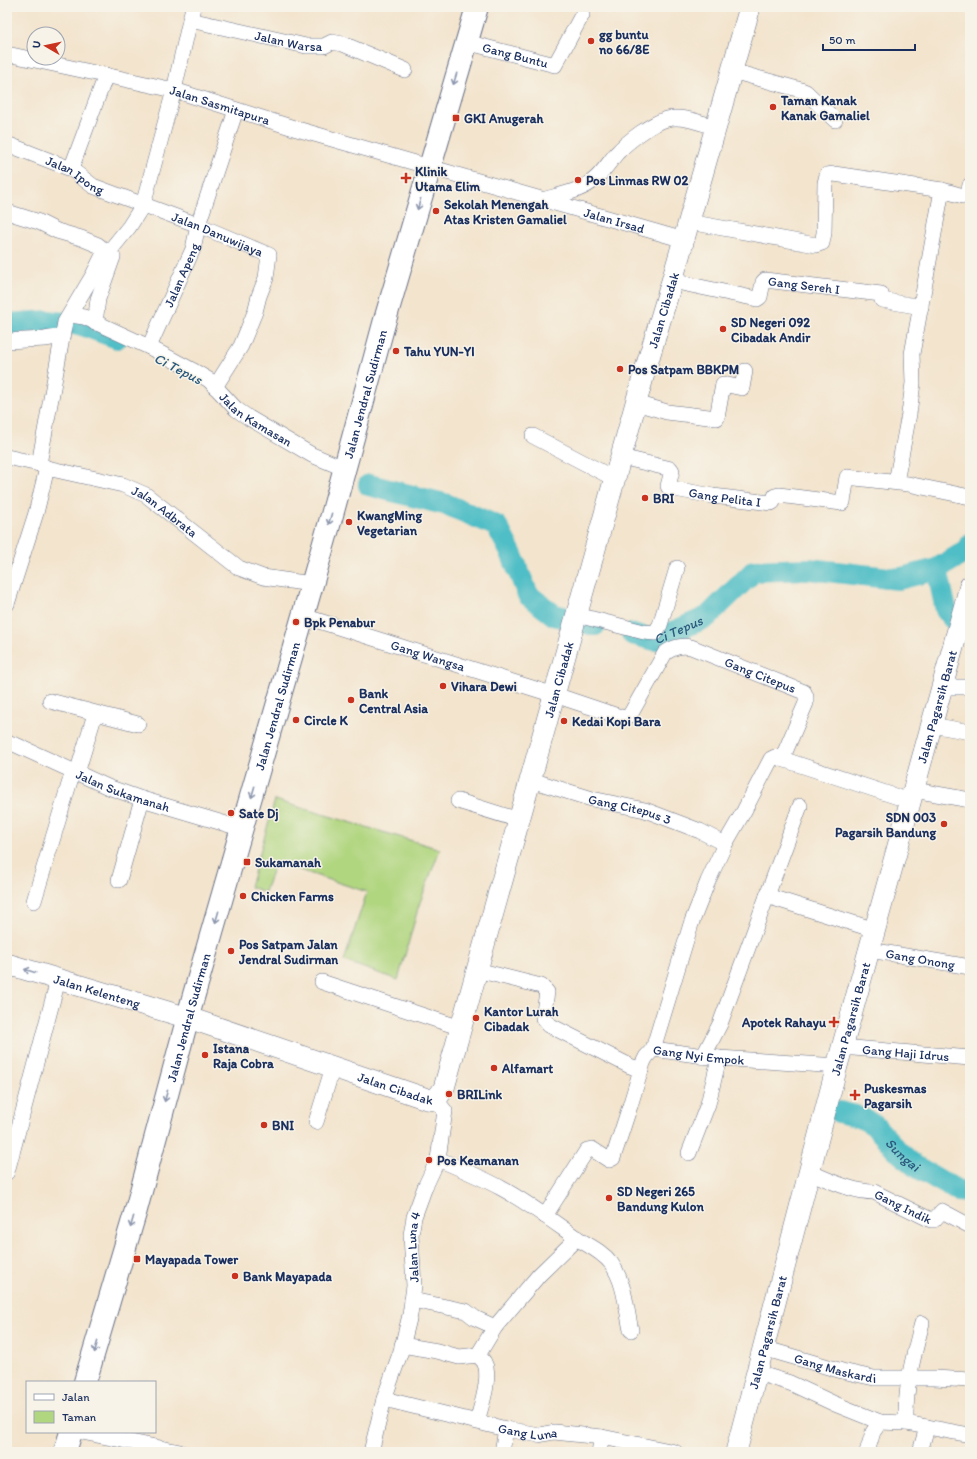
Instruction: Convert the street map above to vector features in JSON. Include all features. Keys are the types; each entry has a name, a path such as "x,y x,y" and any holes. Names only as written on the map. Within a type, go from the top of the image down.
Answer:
{"main road":[{"name":"Jalan Jendral Sudirman","path":"85,1381 136,1210 188,1018 243,829 343,473 384,320 476,7"},
{"name":"Jalan Cibadak","path":"188,1018 427,1099 436,1100 444,1088 622,458 636,403 750,7"},
{"name":"Jalan Pagarsih Barat","path":"736,1452 839,1057 942,686 965,622 970,586"},
{"name":"Jalan Kelenteng","path":"7,964 188,1018"},
{"path":"65,1452 71,1433"}],"street":[{"path":"7,604 36,513 65,326 105,251 112,248 129,227 143,205 174,90 192,14"},
{"name":"Jalan Warsa","path":"192,14 306,46 324,46 332,42 343,44 405,70"},
{"name":"Gang Buntu","path":"466,42 555,65 582,15"},
{"name":"Jalan Sasmitapura","path":"7,54 174,90 297,130 429,167"},
{"path":"732,71 806,92 835,120"},
{"path":"72,169 106,75"},
{"name":"Jalan Apeng","path":"149,347 193,249 198,226 236,110"},
{"path":"542,200 579,189 595,180 618,152 634,138 653,126 668,119 681,119 715,127"},
{"name":"Jalan Ipong","path":"7,144 72,169 93,186 143,205"},
{"name":"Jalan Irsad","path":"429,167 542,200 686,231 816,245 822,243 824,233 825,182 827,175 834,174 942,190"},
{"path":"968,194 942,190 912,354 913,383 909,414 896,482 970,496"},
{"name":"Jalan Danuwijaya","path":"143,205 269,254 266,278 255,312 241,346 215,387"},
{"path":"7,212 39,222 57,231 98,245 112,257 109,270 98,299 95,323"},
{"name":"Gang Sereh I","path":"672,282 757,299 760,297 762,282 765,280 881,294 882,300 921,307"},
{"name":"Jalan Kamasan","path":"7,341 45,339 65,326 84,317 149,347 192,370 208,380 236,408 249,418 312,455 336,465 343,473"},
{"path":"636,403 667,412 717,418 722,384 742,388 745,371"},
{"path":"533,436 615,479"},
{"name":"Jalan Adbrata","path":"7,457 123,485 146,495 239,568 263,577 311,584"},
{"name":"Gang Pelita I","path":"622,458 671,469 672,471 668,486 669,488 713,496 771,503 776,496 779,495 842,503 846,477 896,482"},
{"path":"576,620 655,633 660,625 677,568"},
{"name":"Gang Wangsa","path":"303,616 554,695"},
{"name":"Gang Citepus","path":"554,695 626,718 630,715 665,653 672,648 683,645 692,647 804,692 806,703 782,759"},
{"path":"942,686 970,687"},
{"path":"50,701 138,724"},
{"path":"34,901 95,714"},
{"path":"932,725 970,732"},
{"name":"Jalan Sukamanah","path":"7,742 142,799 243,829"},
{"path":"653,1049 691,924 708,881 725,844 770,760 775,758 782,759 912,796 970,800"},
{"name":"Gang Citepus 3","path":"531,780 592,799 645,810 700,831 725,844"},
{"path":"119,880 142,799"},
{"path":"458,800 519,820"},
{"path":"703,1057 720,1024 800,806"},
{"name":"Gang Onong","path":"767,896 872,940 970,967"},
{"name":"Gang Nyi Empok","path":"477,970 541,986 547,992 543,1018 549,1025 641,1070 646,1057 653,1049 719,1058 839,1057"},
{"path":"7,1172 58,980"},
{"path":"322,982 461,1028"},
{"name":"Gang Haji Idrus","path":"839,1057 970,1058"},
{"path":"689,1153 708,1104 719,1058"},
{"path":"316,1122 333,1067"},
{"path":"545,1216 587,1150 592,1149 609,1160 613,1158 641,1070"},
{"name":"Jalan Luna 4","path":"371,1452 384,1398 402,1345 412,1300 414,1286 411,1235 414,1217 425,1187 438,1159 445,1111 436,1100"},
{"path":"438,1159 502,1188 577,1238 593,1246 611,1262 616,1270 626,1301 631,1330"},
{"name":"Gang Indik","path":"809,1172 850,1188 866,1192 874,1192 931,1220 934,1220 942,1212 970,1226"},
{"path":"478,1355 495,1328 539,1275 577,1238"},
{"path":"412,1300 466,1311 475,1318 495,1328"},
{"path":"906,1423 908,1378 922,1323"},
{"path":"402,1345 437,1351 459,1357 478,1355"},
{"name":"Gang Maskardi","path":"763,1348 842,1371 874,1378 970,1380"},
{"path":"477,1421 484,1400 486,1383 485,1363 478,1355"},
{"path":"757,1373 790,1383 835,1404 880,1422 906,1423 970,1435"},
{"name":"Gang Luna","path":"384,1398 506,1429 540,1434 554,1432 602,1437 675,1452"},
{"path":"867,1452 873,1432 880,1422"},
{"path":"920,1452 927,1427"},
{"path":"502,1452 506,1429"},
{"path":"87,1433 170,1451"},
{"path":"599,1452 602,1437"}],"green space":[{"path":"275,800 440,849 419,905 398,980 344,961 367,892 275,862 265,892 250,887"}],"waterway":[{"name":"Ci Tepus","path":"7,324 48,321 82,325 117,338"},
{"name":"Ci Tepus","path":"369,485 448,505 497,526 512,555 528,595 554,615 595,625"},
{"name":"Ci Tepus","path":"632,634 655,640 707,617 754,571 809,569 898,579 937,569 968,550 970,544"},
{"name":"Sungai","path":"937,569 946,610 954,620"},
{"name":"Sungai","path":"839,1112 860,1117 874,1125 899,1152 915,1166 958,1191 970,1192"}],"place":[{"name":"gg buntu no 66/8E","path":"591,41"},
{"name":"Taman Kanak Kanak Gamaliel","path":"773,107"},
{"name":"GKI Anugerah","path":"456,118"},
{"name":"Klinik Utama Elim","path":"406,178"},
{"name":"Pos Linmas RW 02","path":"578,180"},
{"name":"Sekolah Menengah Atas Kristen Gamaliel","path":"436,211"},
{"name":"SD Negeri 092 Cibadak Andir","path":"723,329"},
{"name":"Tahu YUN-YI","path":"396,351"},
{"name":"Pos Satpam BBKPM","path":"620,369"},
{"name":"BRI","path":"645,498"},
{"name":"KwangMing Vegetarian","path":"349,522"},
{"name":"Bpk Penabur","path":"296,622"},
{"name":"Vihara Dewi","path":"443,686"},
{"name":"Bank Central Asia","path":"351,700"},
{"name":"Circle K","path":"296,720"},
{"name":"Kedai Kopi Bara","path":"564,721"},
{"name":"Sate Dj","path":"231,813"},
{"name":"SDN 003 Pagarsih Bandung","path":"944,824"},
{"name":"Sukamanah","path":"247,862"},
{"name":"Chicken Farms","path":"243,896"},
{"name":"Pos Satpam Jalan Jendral Sudirman","path":"231,951"},
{"name":"Kantor Lurah Cibadak","path":"476,1018"},
{"name":"Apotek Rahayu","path":"834,1022"},
{"name":"Istana Raja Cobra","path":"205,1055"},
{"name":"Alfamart","path":"494,1068"},
{"name":"BRILink","path":"449,1094"},
{"name":"Puskesmas Pagarsih","path":"855,1095"},
{"name":"BNI","path":"264,1125"},
{"name":"Pos Keamanan","path":"429,1160"},
{"name":"SD Negeri 265 Bandung Kulon","path":"609,1198"},
{"name":"Mayapada Tower","path":"137,1259"},
{"name":"Bank Mayapada","path":"235,1276"}]}
